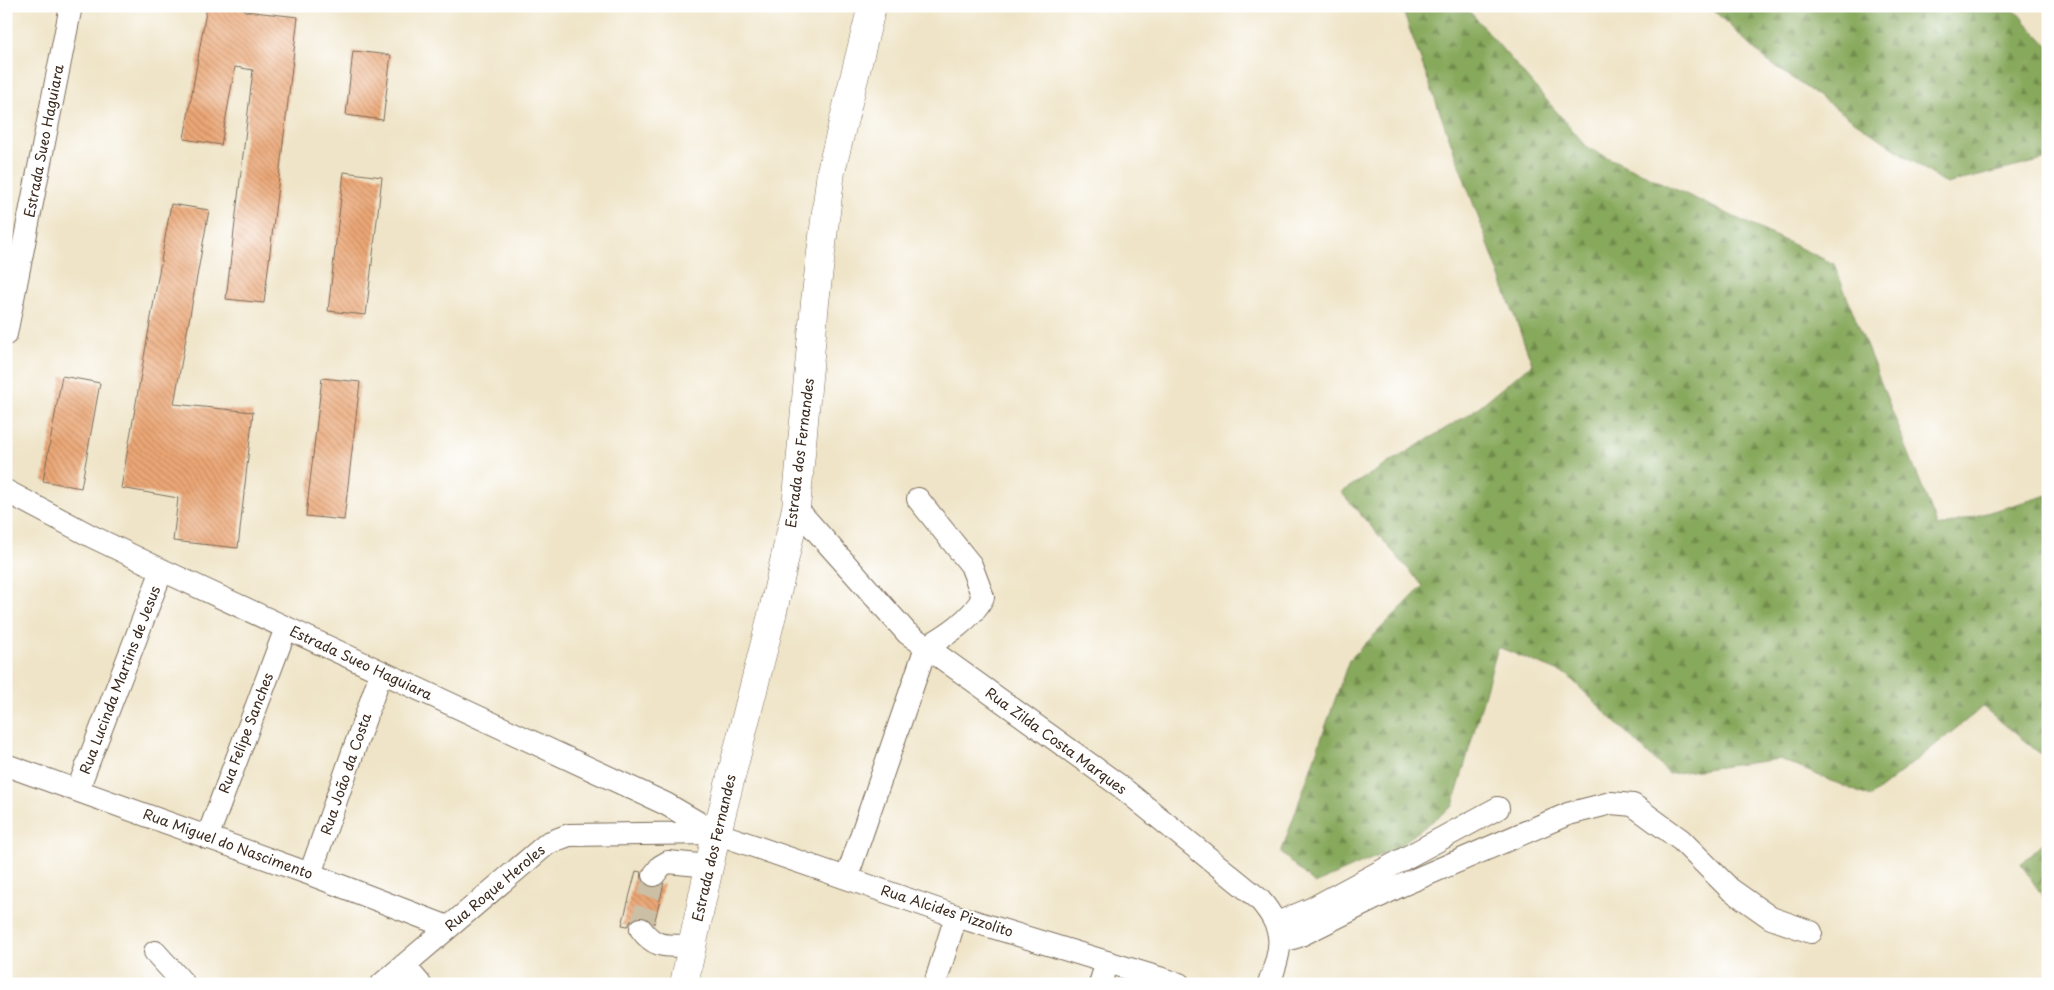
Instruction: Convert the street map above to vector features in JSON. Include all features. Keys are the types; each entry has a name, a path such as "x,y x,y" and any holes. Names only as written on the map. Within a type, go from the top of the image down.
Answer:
{"main road":[{"name":"Estrada dos Fernandes","path":"684,984 716,833 773,611 796,508 815,302 831,171 872,6"}],"street":[{"name":"Estrada Sueo Haguiara","path":"6,334 71,6"},
{"name":"Estrada Sueo Haguiara","path":"6,491 93,537 162,570 666,804 716,833"},
{"path":"846,877 926,648 976,610 983,597 971,565 918,499"},
{"name":"Rua Zilda Costa Marques","path":"796,508 907,633 1120,786 1259,899 1271,913 1278,933"},
{"name":"Rua Lucinda Martins de Jesus","path":"78,789 162,570"},
{"name":"Rua Felipe Sanches","path":"207,838 286,628"},
{"name":"Rua João da Costa","path":"310,874 381,673"},
{"name":"Rua Miguel do Nascimento","path":"6,764 310,874 448,927"},
{"path":"1278,933 1299,936 1400,886 1568,814 1611,803 1633,805 1680,840 1730,889 1771,918 1812,932"},
{"path":"1278,933 1311,909 1498,808"},
{"name":"Rua Alcides Pizzolito","path":"716,833 956,916 1179,984"},
{"name":"Rua Roque Heroles","path":"382,984 548,843 557,838 583,834 716,833"},
{"path":"654,875 660,866 668,862 709,866"},
{"path":"935,984 956,916"},
{"path":"641,929 647,938 657,945 692,946"},
{"path":"1269,984 1278,959 1278,933"},
{"path":"154,952 184,984"},
{"path":"1100,984 1107,962"},
{"path":"404,965 420,984"}],"green space":[{"path":"1401,6 1465,6 1588,148 1834,264 1938,527 2048,495 2048,760 1983,707 1870,797 1779,759 1669,774 1567,675 1498,647 1453,806 1396,848 1315,884 1281,853 1349,660 1423,586 1341,492 1471,413 1532,364"},
{"path":"1709,6 2011,6 2048,46 2048,159 1946,184 1766,60"},
{"path":"2048,838 2048,904 2021,864"}],"building":[{"path":"207,6 236,6 245,8 245,11 298,17 264,303 226,299 253,70 235,67 221,145 184,139"},
{"path":"353,51 391,55 383,120 346,115"},
{"path":"344,172 382,177 366,315 328,311"},
{"path":"171,204 209,210 174,404 253,412 238,548 173,541 178,498 121,488"},
{"path":"62,376 100,383 81,488 43,481"},
{"path":"322,378 360,382 344,520 306,516"},
{"path":"636,871 641,872 646,886 658,887 664,883 654,924 646,917 639,916 632,919 628,926 622,925"}],"tunnel":[{"path":"641,929 654,875"}]}
